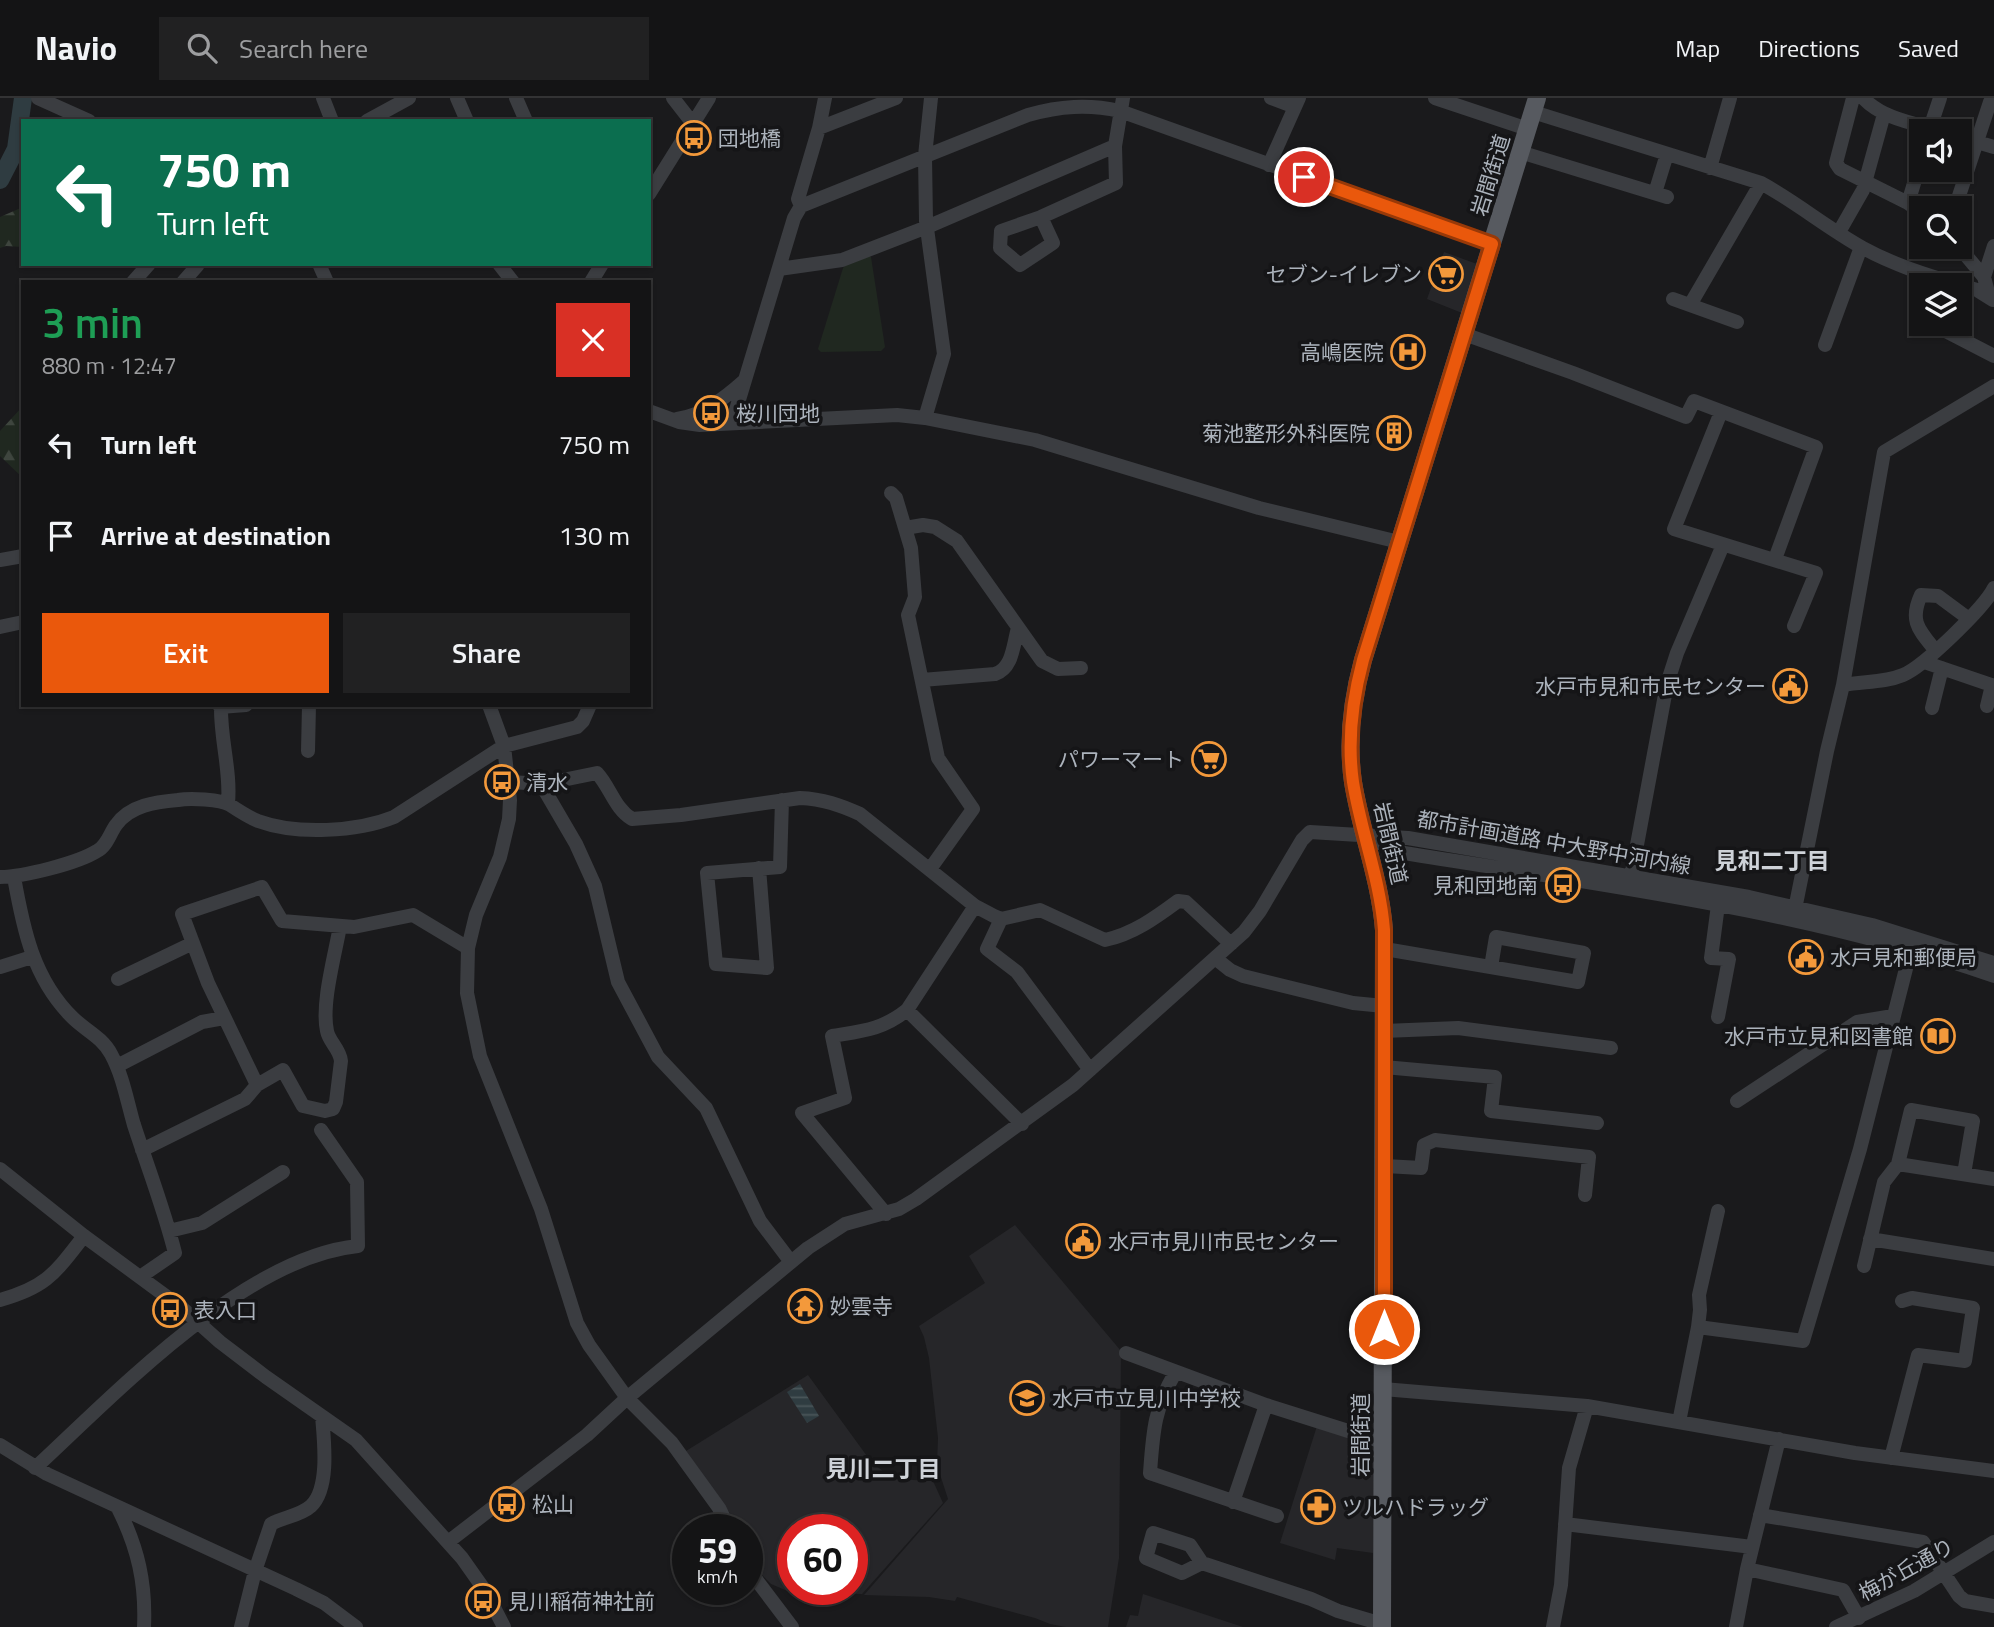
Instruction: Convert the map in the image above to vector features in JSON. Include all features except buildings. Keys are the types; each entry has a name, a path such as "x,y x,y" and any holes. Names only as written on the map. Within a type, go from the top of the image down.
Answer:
{"main road":[{"name":"岩間街道","path":"1382,1626 1385,949 1380,893 1353,782 1350,724 1363,660 1533,113"}],"street":[{"path":"323,98 331,119"},
{"path":"371,119 409,98"},
{"path":"457,98 466,119"},
{"path":"516,98 525,119"},
{"path":"673,98 694,125"},
{"path":"651,191 709,98"},
{"path":"802,206 798,200 820,128 825,98"},
{"path":"820,128 876,102 896,98"},
{"path":"925,418 944,354 927,227 925,156 931,98"},
{"path":"1269,164 1297,102 1271,98"},
{"path":"1434,98 1533,113 1761,183 1792,200 1861,247 1917,273"},
{"path":"1710,168 1730,98"},
{"path":"1853,98 1836,163 1840,169 1908,203 1914,182"},
{"path":"1863,98 1874,109 1909,122"},
{"path":"1935,119 1940,98"},
{"path":"43,100 85,119"},
{"path":"1959,196 1988,102"},
{"path":"1041,217 1116,183 1115,146 1122,104"},
{"path":"732,423 794,218 802,206 1043,111 1122,104 1269,164 1492,244"},
{"path":"1839,232 1863,190 1884,114"},
{"path":"1972,141 1994,147"},
{"path":"779,269 842,260 927,227 1115,146"},
{"path":"1520,152 1661,195 1667,154"},
{"path":"1690,305 1761,183"},
{"path":"1984,277 1994,246"},
{"path":"1825,345 1861,247"},
{"path":"1969,259 1984,277 1992,299"},
{"path":"135,280 147,266"},
{"path":"185,280 197,266"},
{"path":"501,266 511,280"},
{"path":"1972,291 1992,299"},
{"path":"1673,299 1737,322"},
{"path":"1464,334 1686,417 1693,401 1816,447 1775,559"},
{"path":"1954,336 1994,356"},
{"path":"671,419 690,416 716,404 745,380"},
{"path":"1795,912 1843,685 1884,452 1994,386"},
{"path":"651,412 700,425 897,415 925,418 1035,440 1259,508 1399,542"},
{"path":"1721,412 1674,528 1816,573 1794,626"},
{"path":"891,493 896,498 911,548 915,597 908,615 938,758 973,809 930,869"},
{"path":"905,528 923,525 935,527 957,541 1042,661 1058,669 1081,668"},
{"path":"1631,877 1667,684 1677,653 1723,545"},
{"path":"0,560 21,556"},
{"path":"1843,685 1895,678 1905,674 1924,662 1993,593"},
{"path":"1935,650 1915,621 1916,605 1921,594 1938,596 1969,619"},
{"path":"0,627 21,622"},
{"path":"922,680 1003,671 1009,662 1018,628"},
{"path":"1924,662 1993,685 1987,706"},
{"path":"1932,708 1942,668"},
{"path":"220,707 222,738 230,781 228,803"},
{"path":"308,751 309,707"},
{"path":"490,707 504,746 509,782 509,820 495,872 476,915 468,948 467,993 480,1056 541,1209 577,1324 602,1367 627,1398 672,1443 722,1514"},
{"path":"140,1277 175,1253 163,1206 142,1150 117,1066 104,1043 73,1018 54,996 32,957 7,877 44,870 97,851 120,819 152,803 189,798 228,803 257,821 273,825 331,830 359,828 394,817 504,746 577,727 589,707"},
{"path":"509,782 541,784 597,774 625,815 632,819 681,816 803,798 839,804 860,814 975,906 1001,919 1040,910 1105,940 1151,921 1178,901 1186,902 1231,944"},
{"path":"541,784 576,844 595,886 618,982 658,1057 706,1108 760,1221 791,1262"},
{"path":"759,868 768,968 716,964 707,873 759,868 780,867 782,800"},
{"path":"448,1542 587,1435 627,1398 825,1235 845,1224 886,1214 916,1199 1022,1124 1090,1070 1254,921 1307,834 1320,831 1365,837"},
{"name":"都市計画道路 中大野中河内線","path":"1365,837 1408,838 1631,877 1795,912 1872,925 1994,963"},
{"name":"都市計画道路 中大野中河内線","path":"1365,837 1404,853 1718,905 1795,912 1994,976"},
{"path":"257,1085 208,983 182,914 262,887 282,921 354,927 413,915 468,948"},
{"path":"1718,905 1711,958 1729,959 1718,1017"},
{"path":"886,1214 802,1113 845,1098 832,1035 879,1028 907,1010 975,906"},
{"path":"1001,919 987,949 1017,972 1090,1070"},
{"path":"142,1150 244,1099 257,1085 283,1070 303,1106 325,1111 333,1109 341,1060 327,1034 325,1014 340,926"},
{"path":"1385,949 1578,982 1584,953 1496,937 1491,967"},
{"path":"118,979 193,943"},
{"path":"1698,1327 1803,1341 1860,1149 1911,949"},
{"path":"0,967 32,957"},
{"path":"1215,958 1243,976 1353,1003 1384,1006"},
{"path":"907,1010 1022,1124"},
{"path":"1737,1101 1857,1022 1894,1016"},
{"path":"117,1066 202,1022 224,1017"},
{"path":"1384,1031 1458,1028 1611,1048"},
{"path":"1384,1067 1494,1077 1491,1111 1598,1123"},
{"path":"1864,1266 1884,1182 1898,1164 1911,1110 1973,1121 1964,1174"},
{"path":"35,1468 124,1385 233,1296 287,1266 324,1252 358,1245 357,1182 321,1130"},
{"path":"1385,1166 1421,1168 1424,1145 1435,1140 1589,1157 1586,1195"},
{"path":"1898,1164 1994,1179"},
{"path":"0,1169 266,1377 365,1448 448,1542 486,1592 504,1627"},
{"path":"169,1231 202,1223 282,1172"},
{"path":"1679,1422 1698,1327 1699,1295 1718,1211"},
{"path":"0,1300 23,1294 50,1279 84,1236"},
{"path":"1870,1239 1994,1259"},
{"path":"1891,1458 1919,1355 1965,1361 1973,1308 1912,1298 1902,1301"},
{"path":"1126,1353 1266,1405 1383,1442"},
{"path":"1175,1373 1162,1395 1154,1421 1150,1473 1277,1517"},
{"path":"1383,1389 1587,1405 1891,1458 1994,1471"},
{"path":"1233,1502 1266,1405"},
{"path":"1553,1627 1561,1585 1569,1468 1587,1405"},
{"path":"241,1627 255,1571 271,1524 311,1506 322,1484 325,1451 322,1416"},
{"path":"1736,1627 1752,1547 1779,1439"},
{"path":"0,1445 35,1468 324,1603 356,1627"},
{"path":"118,1508 129,1532 144,1581 144,1627"},
{"path":"1760,1515 1923,1542 1965,1601 1994,1606"},
{"path":"1565,1524 1752,1547"},
{"name":"梅が丘通り","path":"1836,1627 1946,1573 1994,1542"},
{"path":"1202,1563 1382,1626"},
{"path":"1747,1569 1843,1590 1859,1618"},
{"path":"763,1589 792,1627"}],"shaded area":[{"path":"1444,252 1477,264 1462,313 1427,299"},
{"name":"水戸市立見川中学校","path":"1015,1225 1121,1351 1119,1558 1108,1627 1066,1627 1050,1624 957,1597 955,1601 929,1597 868,1595 868,1590 948,1499 937,1465 938,1438 929,1358 919,1326 985,1283 969,1256"},
{"path":"808,1375 872,1463 894,1479 933,1481 943,1503 868,1587 868,1514 777,1514 777,1587 763,1576 763,1514 729,1512 686,1451"},
{"path":"800,1384 819,1416 807,1423 787,1392"},
{"path":"1317,1426 1371,1443 1374,1451 1373,1553 1337,1548 1335,1560 1280,1543"},
{"path":"1143,1594 1243,1627 1126,1627 1130,1615 1138,1616"}],"green space":[{"path":"21,208 21,247 0,248 0,217"},
{"path":"867,255 871,257 885,347 881,351 821,352 818,349 843,268 847,263"},
{"path":"21,408 21,476 0,456 0,431"}],"waterway":[{"path":"0,180 16,149 23,98"}],"place":[{"name":"団地橋","path":"694,138"},
{"name":"セブン-イレブン","path":"1446,274"},
{"name":"高嶋医院","path":"1408,352"},
{"name":"桜川団地","path":"711,413"},
{"name":"菊池整形外科医院","path":"1394,433"},
{"name":"水戸市見和市民センター","path":"1790,686"},
{"name":"パワーマート","path":"1209,759"},
{"name":"清水","path":"502,782"},
{"name":"見和団地南","path":"1563,885"},
{"name":"水戸見和郵便局","path":"1806,957"},
{"name":"水戸市立見和図書館","path":"1938,1036"},
{"name":"水戸市見川市民センター","path":"1083,1241"},
{"name":"妙雲寺","path":"805,1306"},
{"name":"表入口","path":"170,1310"},
{"name":"水戸市立見川中学校","path":"1027,1398"},
{"name":"松山","path":"507,1504"},
{"name":"ツルハドラッグ","path":"1318,1507"},
{"name":"見川稲荷神社前","path":"483,1601"}],"district":[{"name":"見和二丁目","path":"1772,860"},
{"name":"見川二丁目","path":"883,1468"}],"route":[{"path":"1304,177 1492,244 1363,660 1350,724 1353,782 1383,911 1384,1329"}]}
